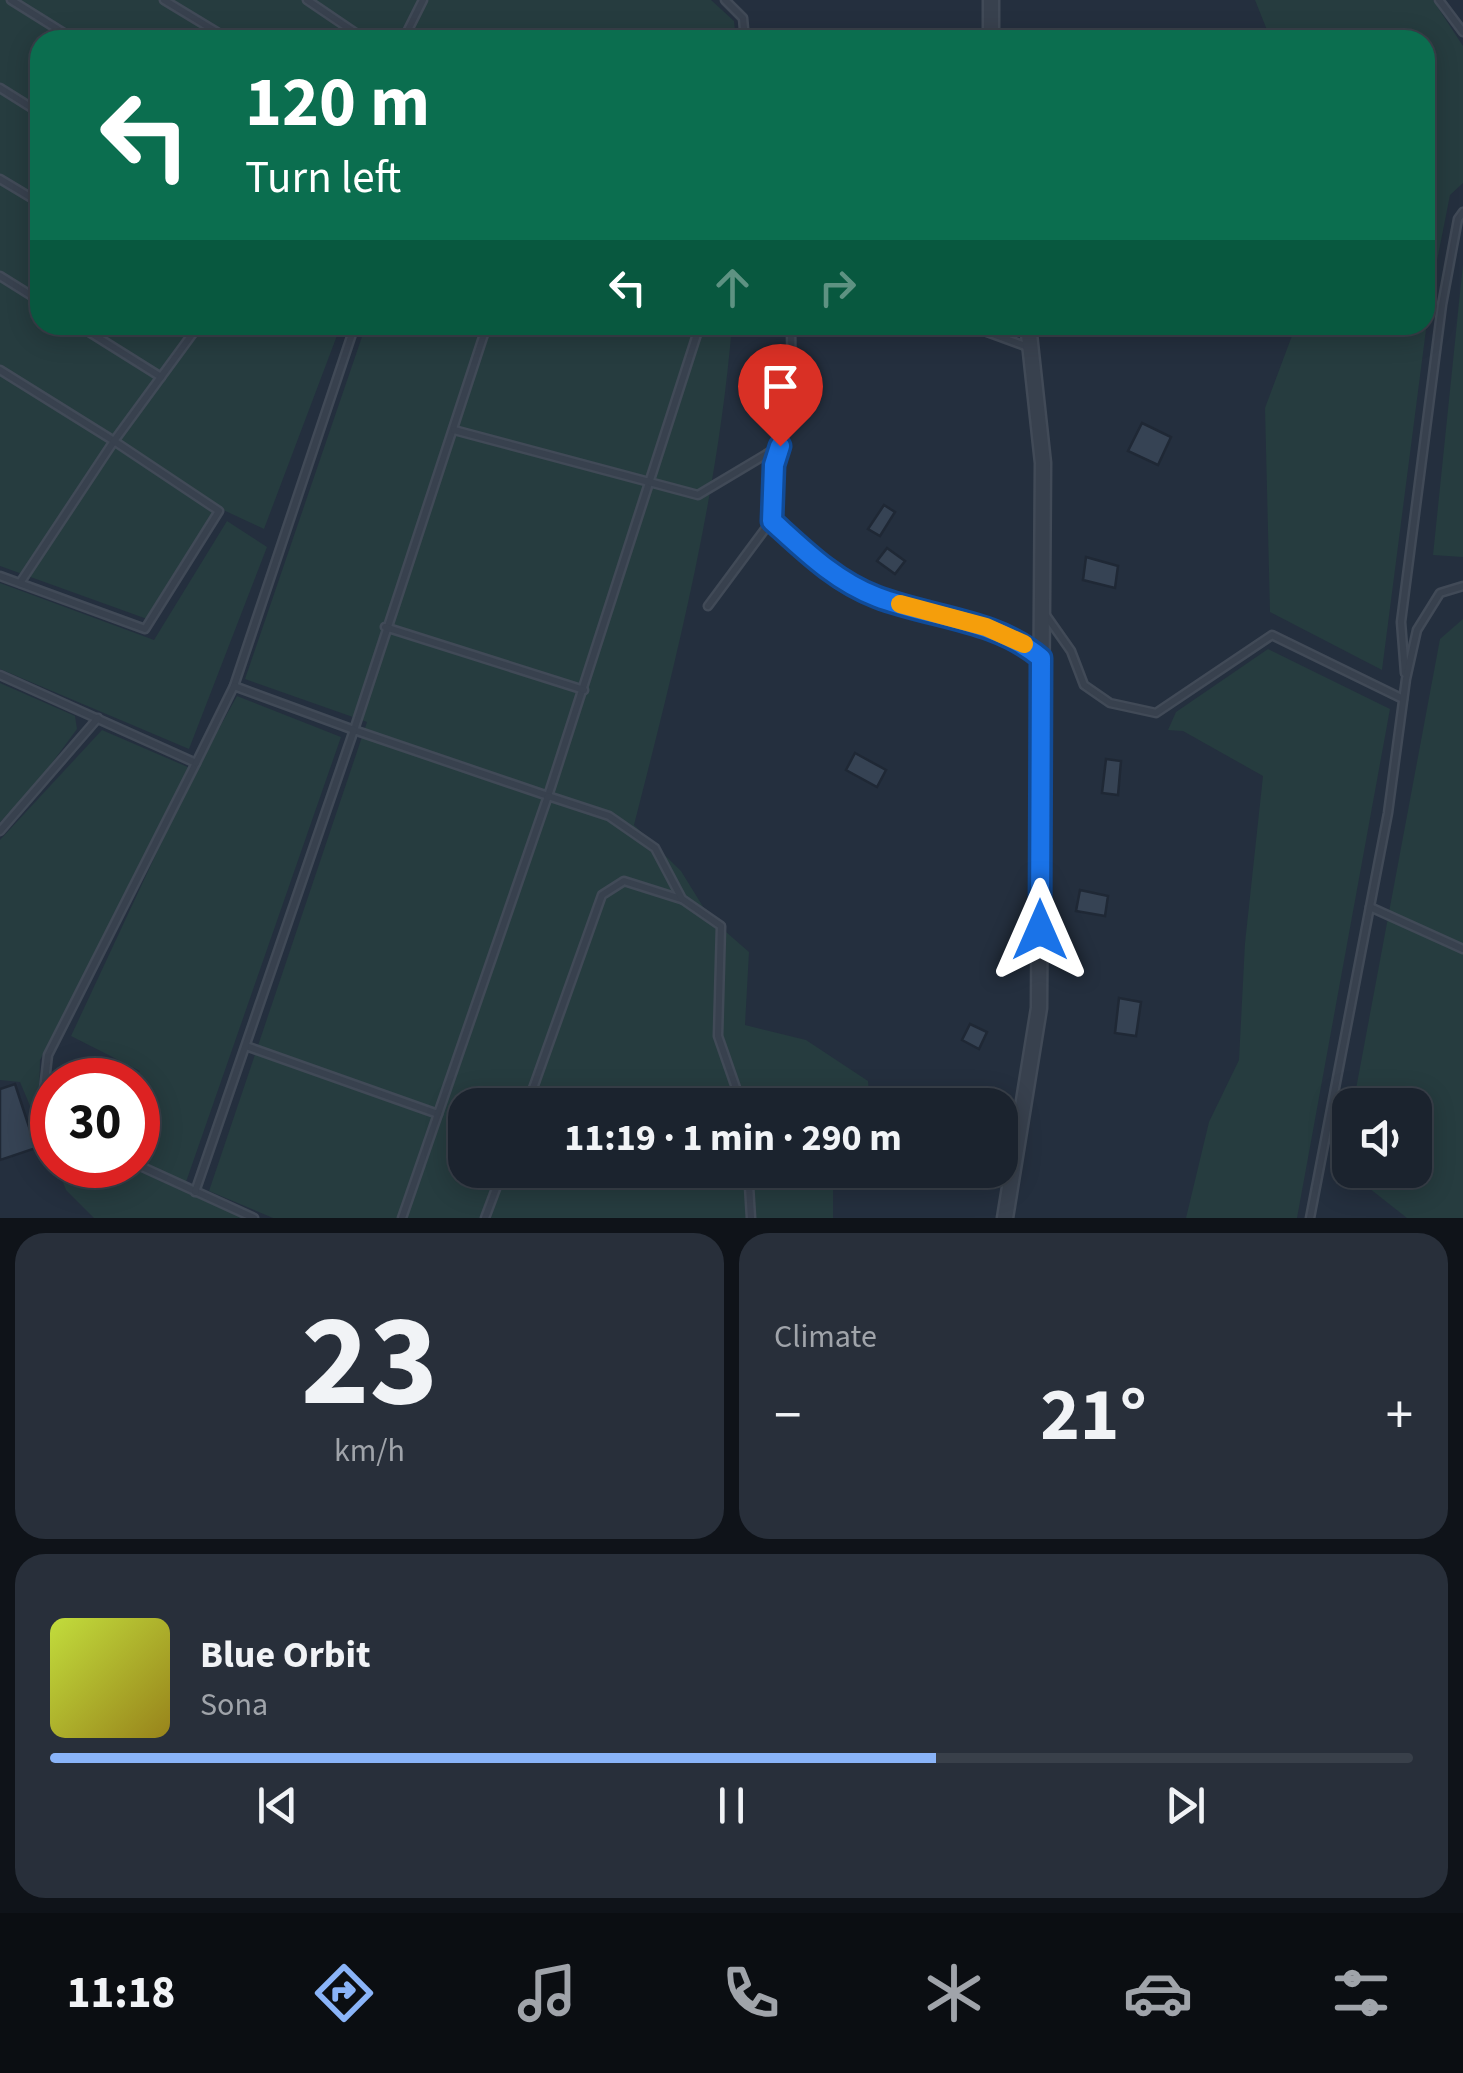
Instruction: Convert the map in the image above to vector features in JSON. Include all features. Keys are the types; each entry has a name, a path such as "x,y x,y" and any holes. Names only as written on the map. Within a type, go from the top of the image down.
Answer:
{"street":[{"path":"991,0 991,30"},
{"path":"1006,1218 1039,1008 1043,463 1030,335"}],"lane":[{"path":"11,0 59,30"},
{"path":"164,0 214,30"},
{"path":"307,0 351,30"},
{"path":"408,30 423,0"},
{"path":"725,0 743,18 744,30"},
{"path":"1439,0 1463,32"},
{"path":"0,88 30,107"},
{"path":"0,178 30,197"},
{"path":"1406,679 1401,622 1442,304 1458,219 1463,212"},
{"path":"0,276 30,295"},
{"path":"94,335 161,376"},
{"path":"20,584 114,441 192,335"},
{"path":"48,1058 234,686 352,335"},
{"path":"195,1192 354,730 484,335"},
{"path":"402,1218 584,690 697,335"},
{"path":"708,606 772,521 774,465 792,411 791,335"},
{"path":"995,335 1033,349"},
{"path":"0,370 219,511 145,630 0,576"},
{"path":"454,430 698,495 780,446"},
{"path":"772,521 823,568 875,596 986,627 1022,642 1041,658"},
{"path":"1310,1218 1370,907 1417,630 1440,593 1463,586"},
{"path":"1041,608 1071,651 1084,685 1110,703 1156,713 1272,635 1403,700"},
{"path":"386,627 584,690"},
{"path":"0,675 196,763"},
{"path":"234,686 609,816 654,848 682,899"},
{"path":"0,831 98,718"},
{"path":"533,1088 602,895 624,881 682,899 721,926 718,1036 736,1088"},
{"path":"1370,907 1463,950"},
{"path":"246,1046 438,1114"},
{"path":"160,1175 254,1218"},
{"path":"484,1218 496,1188"},
{"path":"749,1188 751,1218"}],"green space":[{"path":"0,0 711,0 734,21 735,30 30,30 30,335 337,335 264,529 219,508 147,619 0,566"},
{"path":"1255,0 1433,0 1463,46 1463,183 1450,195 1435,271 1435,30 1267,30"},
{"path":"1463,264 1463,557 1433,555"},
{"path":"363,335 731,335 706,515 634,825 681,871 710,918 749,952 745,1025 806,1040 868,1081 869,1088 448,1088 448,1188 833,1188 833,1218 273,1218 209,1191 367,722 245,679"},
{"path":"1292,335 1425,335 1382,670 1270,612 1265,408"},
{"path":"227,521 267,547 189,749 0,669 0,583 154,640"},
{"path":"1463,619 1463,1218 1407,1218 1369,1188 1432,1188 1432,1088 1356,1088 1440,639"},
{"path":"1268,649 1390,709 1297,1218 1186,1218 1209,1122 1239,1060 1245,943 1263,776 1183,731 1168,730 1176,712"},
{"path":"0,683 75,716 77,729 35,786 0,822"},
{"path":"237,696 341,737 186,1182 160,1170 160,1058 114,1058 71,1036 193,775"},
{"path":"102,730 190,768 41,1058 30,1058 30,1106 20,1082 0,1080 0,840"},
{"path":"160,1181 243,1218 94,1218 66,1190 160,1188"}],"building":[{"path":"1142,423 1171,437 1158,465 1128,451"},
{"path":"884,505 895,512 880,536 868,529"},
{"path":"887,548 905,561 895,574 877,561"},
{"path":"1086,557 1118,566 1115,588 1083,580"},
{"path":"855,753 886,770 877,787 846,770"},
{"path":"1106,759 1121,761 1118,795 1102,793"},
{"path":"1080,890 1108,896 1105,916 1076,911"},
{"path":"1119,998 1141,1002 1136,1036 1115,1033"},
{"path":"970,1024 987,1032 979,1049 962,1040"},
{"path":"15,1084 30,1130 30,1150 0,1160 0,1089"}],"slow traffic":[{"path":"900,604 986,627 1024,644"}],"route":[{"path":"780,446 774,465 772,521 823,568 875,596 986,627 1022,642 1041,658 1040,930"}]}
